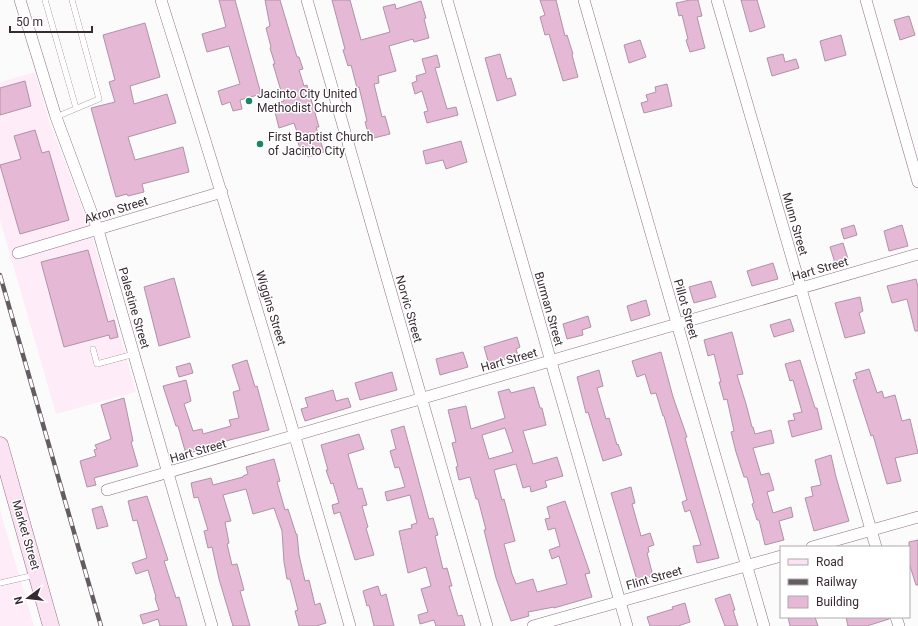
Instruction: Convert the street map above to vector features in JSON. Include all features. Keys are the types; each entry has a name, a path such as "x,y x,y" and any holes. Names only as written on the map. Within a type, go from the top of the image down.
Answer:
{"main road":[{"name":"Market Street","path":"0,445 3,466 51,626"}],"street":[{"name":"Palestine Street","path":"20,0 56,117 98,230 212,626"},
{"name":"Wiggins Street","path":"161,0 222,192 296,436 350,626"},
{"name":"Norvic Street","path":"307,0 487,626"},
{"name":"Burman Street","path":"447,0 627,626"},
{"name":"Pillot Street","path":"584,0 764,626"},
{"name":"Munn Street","path":"717,0 876,546"},
{"path":"866,0 918,182"},
{"name":"Akron Street","path":"18,253 222,192"},
{"name":"Hart Street","path":"107,490 918,254"},
{"path":"815,546 918,517"},
{"name":"Flint Street","path":"533,626 780,556"}],"lane":[{"path":"45,0 76,108"},
{"path":"56,117 99,99 72,0"},
{"path":"93,349 97,364 134,354"},
{"path":"0,583 36,574"}],"shaded area":[{"path":"35,72 49,121 89,225 136,392 56,414 0,220 0,82"},
{"path":"0,510 34,626 0,626"}],"building":[{"path":"219,0 235,0 261,94 240,100 242,109 233,111 230,102 222,105 218,91 240,84 229,46 207,52 202,34 226,27"},
{"path":"265,0 280,0 297,57 299,57 303,69 299,70 304,86 307,85 319,127 316,127 324,152 308,157 306,150 301,152 298,142 300,141 294,123 279,128 273,104 284,101 273,64 275,64 266,28 270,26"},
{"path":"332,0 350,0 361,40 390,32 383,7 395,4 396,9 421,1 426,18 424,19 429,38 414,42 413,39 389,46 396,71 378,76 379,83 374,84 382,117 385,116 390,134 370,139 365,122 367,121 359,87 357,88 351,65 348,66 343,50 345,49"},
{"path":"540,0 556,0 565,36 567,35 573,54 578,77 563,81 549,34 545,35 540,17 545,15"},
{"path":"698,0 702,16 697,17 705,48 690,52 686,40 688,39 682,15 679,16 676,3"},
{"path":"741,0 757,0 765,27 750,32"},
{"path":"909,16 915,35 900,40 894,20"},
{"path":"145,23 160,77 130,86 134,104 167,94 176,123 128,137 135,160 183,147 189,172 142,184 144,192 116,197 91,108 115,102 109,82 115,80 103,35"},
{"path":"841,35 846,55 825,61 820,41"},
{"path":"640,40 646,57 629,63 624,45"},
{"path":"500,54 507,79 511,78 516,95 497,101 485,58"},
{"path":"783,54 785,62 796,59 799,68 772,76 767,58"},
{"path":"437,55 440,67 435,68 447,109 456,107 458,115 427,123 424,112 428,111 422,91 415,94 412,83 417,81 416,76 426,73 422,59"},
{"path":"25,81 31,106 0,115 0,88"},
{"path":"667,84 672,106 644,113 641,103 648,101 646,95 656,92 655,87"},
{"path":"35,130 42,153 49,151 69,220 20,234 0,165 21,159 14,136"},
{"path":"461,141 467,162 446,169 443,160 426,164 423,151"},
{"path":"854,225 857,235 844,239 841,229"},
{"path":"902,225 908,246 889,251 884,231"},
{"path":"843,243 848,259 835,263 830,247"},
{"path":"88,250 108,322 114,320 118,337 110,339 109,335 64,347 41,262"},
{"path":"773,263 778,279 752,286 747,271"},
{"path":"174,278 190,337 159,346 144,287"},
{"path":"916,279 918,287 918,331 915,331 907,299 892,303 887,286"},
{"path":"711,281 716,297 694,303 689,287"},
{"path":"860,297 863,311 859,313 865,333 845,338 835,303"},
{"path":"646,300 650,315 631,321 627,306"},
{"path":"588,316 591,327 582,330 583,335 567,339 563,324"},
{"path":"790,319 794,331 774,337 770,325"},
{"path":"732,332 743,374 737,375 752,427 755,434 771,430 774,443 753,448 761,475 769,473 774,490 767,492 773,513 791,507 793,517 779,521 784,540 765,545 759,520 757,520 752,504 754,503 747,477 744,477 736,452 731,432 734,431 727,399 724,400 714,354 708,356 704,340"},
{"path":"517,337 520,347 516,349 518,356 489,364 484,347"},
{"path":"463,352 468,367 440,375 436,359"},
{"path":"661,352 673,397 687,437 685,438 719,558 697,563 693,546 701,545 690,510 685,512 682,502 687,500 664,416 656,393 651,394 645,374 637,377 632,361"},
{"path":"247,360 255,387 257,386 269,430 210,445 211,447 186,454 178,426 176,426 163,386 186,380 191,401 184,404 193,431 202,429 203,434 231,426 229,420 239,418 233,392 240,390 232,365"},
{"path":"800,360 815,408 817,408 822,429 792,437 788,421 795,420 793,414 802,412 793,380 790,381 785,364"},
{"path":"190,363 193,373 179,377 176,367"},
{"path":"869,369 877,393 882,391 884,398 895,395 902,421 910,419 918,453 895,458 901,481 887,484 873,435 871,436 853,380 857,379 855,373"},
{"path":"599,370 603,386 597,388 606,419 609,418 617,445 618,444 622,455 603,461 588,412 586,413 577,377"},
{"path":"392,372 397,390 360,400 355,383"},
{"path":"534,387 540,408 542,408 546,425 523,431 533,464 557,457 563,476 545,481 547,487 531,492 530,486 523,488 516,464 494,470 502,500 504,499 515,541 504,544 512,574 516,584 533,579 537,592 567,584 559,556 552,559 549,550 560,546 555,528 548,530 545,519 550,518 547,507 565,501 590,573 585,574 592,597 554,608 528,612 529,616 511,621 496,578 484,530 486,530 478,499 476,499 470,477 459,480 456,467 458,466 452,443 456,442 448,410 466,406 471,429 505,418 498,392 509,389 511,393","holes":["505,428 513,452 489,459 482,435"]},
{"path":"333,390 336,401 348,398 351,407 305,421 301,409 308,407 305,398"},
{"path":"124,398 133,441 131,442 138,466 94,478 96,485 87,487 80,461 96,456 94,450 97,449 95,445 111,439 101,405"},
{"path":"404,426 429,519 433,518 438,535 435,536 443,569 447,568 452,586 449,586 458,616 462,615 465,626 436,626 434,620 420,624 418,615 428,612 421,589 431,586 426,567 408,573 399,531 412,528 411,525 417,523 410,495 387,501 385,492 405,487 399,467 395,468 390,451 396,449 391,430"},
{"path":"359,434 364,449 348,454 358,489 362,488 367,505 362,506 368,527 366,528 374,555 355,560 340,512 334,514 332,505 339,503 333,483 331,484 326,470 328,470 321,445"},
{"path":"831,455 849,521 814,531 805,498 813,496 811,487 821,485 815,460"},
{"path":"274,459 280,481 277,482 285,510 288,509 297,534 299,555 305,581 309,580 315,605 320,603 326,623 316,626 299,626 295,611 298,610 290,579 287,579 284,562 282,531 274,508 253,514 246,489 223,495 231,521 225,522 229,543 227,544 232,565 237,564 244,590 240,591 250,626 233,626 219,579 212,547 208,548 204,531 208,530 198,497 194,498 191,483 211,478 213,485 243,477 248,474 246,467"},
{"path":"631,487 635,503 632,504 641,536 650,533 654,545 648,547 649,552 647,553 653,576 637,580 611,493"},
{"path":"147,496 168,560 164,561 176,598 179,597 187,626 160,626 158,619 143,624 140,615 159,610 148,570 136,574 132,563 147,558 137,520 133,521 128,501"},
{"path":"102,506 108,526 97,529 92,509"},
{"path":"918,540 918,585 916,585 910,566 909,542"},
{"path":"378,586 381,596 386,594 394,626 374,626 369,605 367,606 363,591"},
{"path":"730,594 738,626 725,626 715,599"},
{"path":"685,603 690,622 678,626 650,626 647,617 673,609 672,607"},
{"path":"788,618 815,618 818,626 790,626"},
{"path":"846,618 889,618 867,626 848,626"}],"railway":[{"path":"0,275 101,626"}],"place":[{"name":"Jacinto City United Methodist Church","path":"249,101"},
{"name":"First Baptist Church of Jacinto City","path":"260,144"}]}
